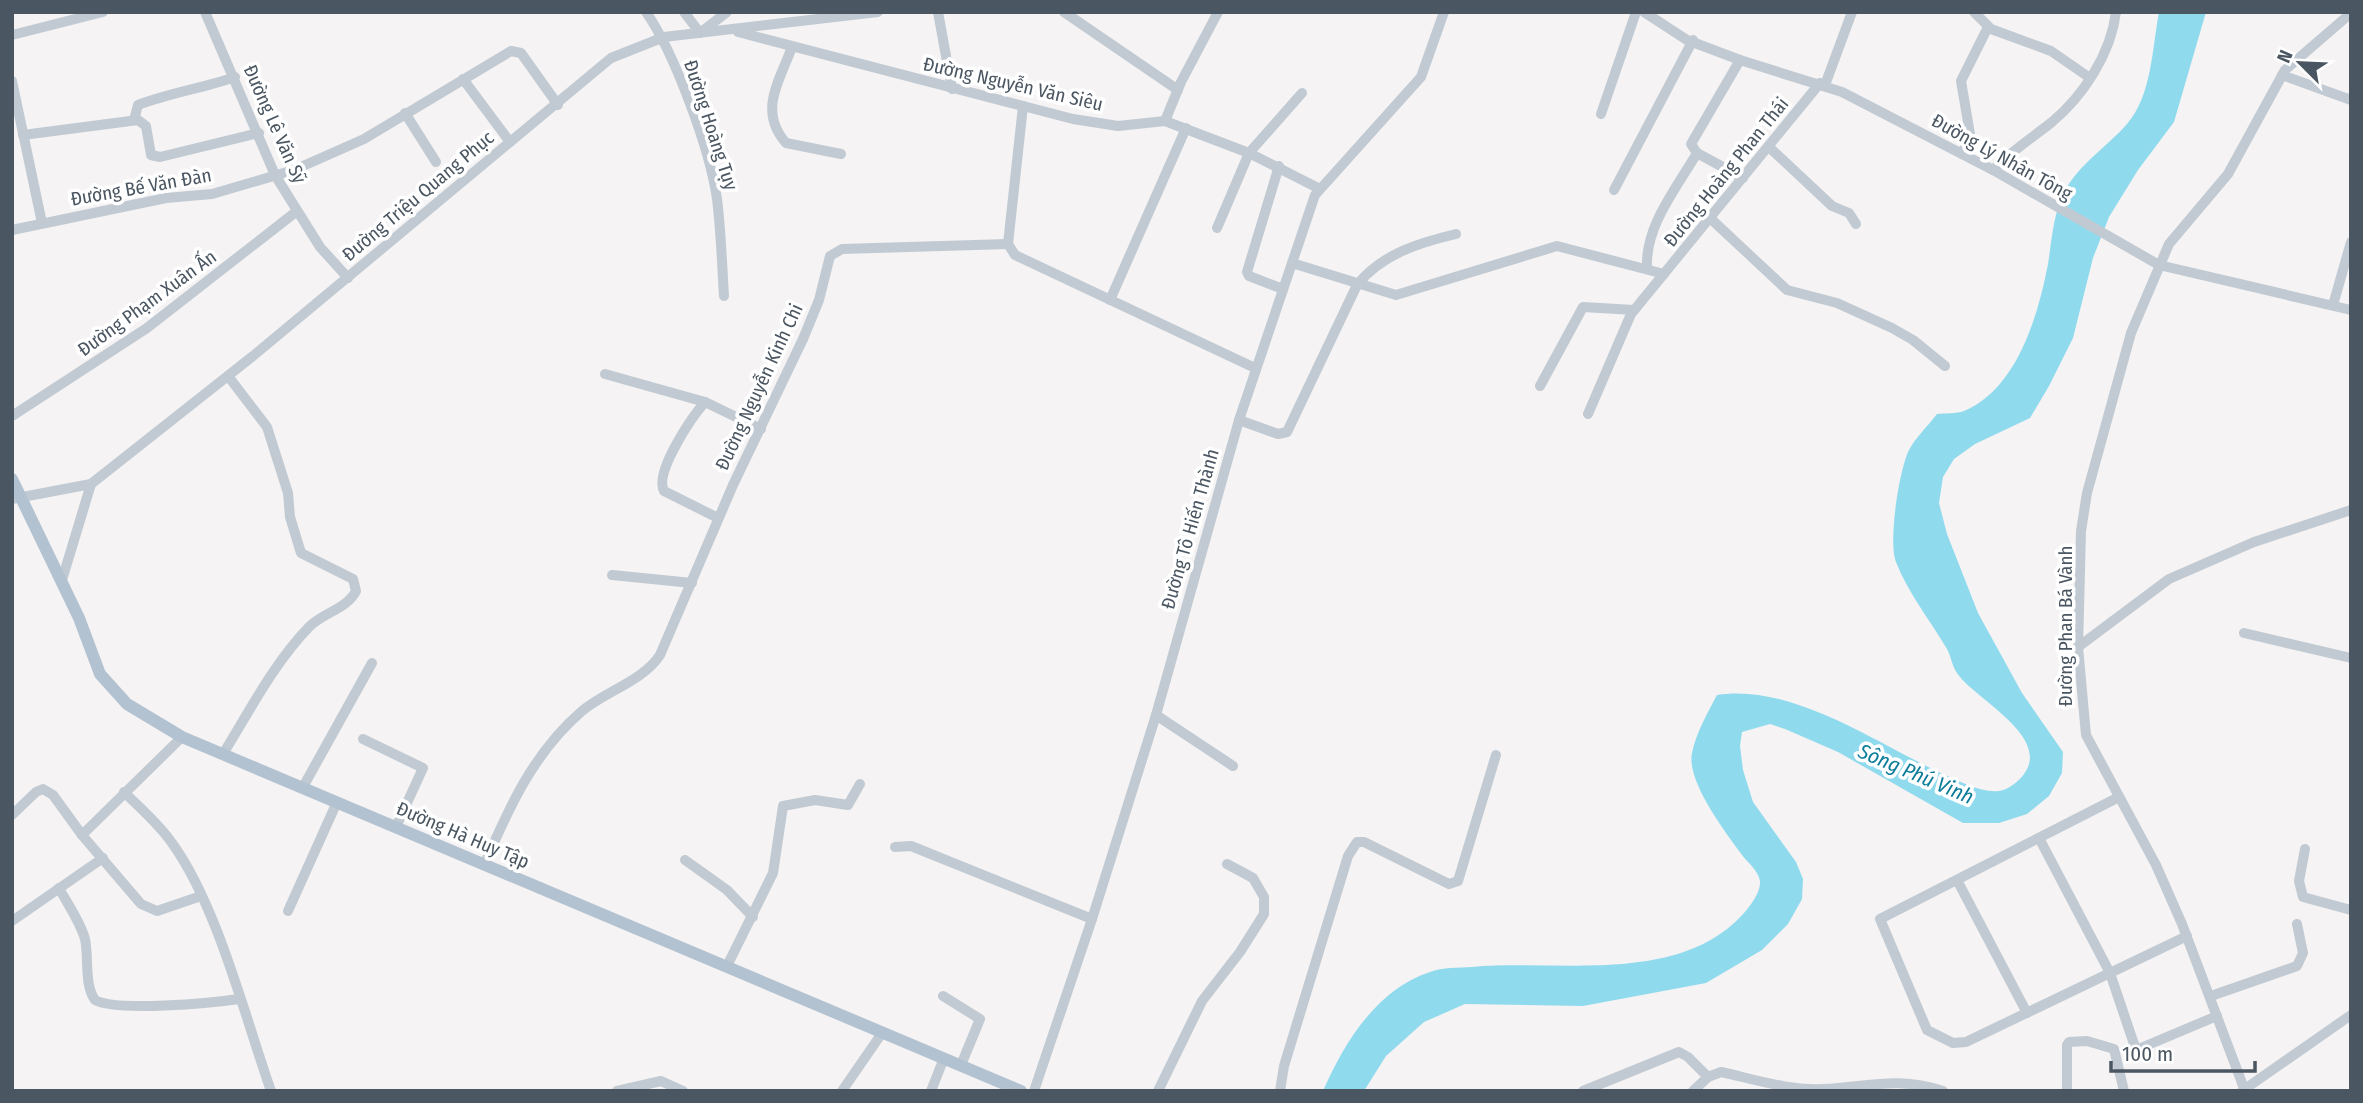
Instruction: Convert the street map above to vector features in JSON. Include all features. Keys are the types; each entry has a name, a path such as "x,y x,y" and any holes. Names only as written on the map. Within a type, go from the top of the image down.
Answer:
{"main road":[{"name":"Đường Hà Huy Tập","path":"12,479 16,498 62,580 100,674 127,704 182,737 1021,1091"}],"street":[{"path":"12,35 103,12"},
{"name":"Đường Lê Văn Sỹ","path":"205,12 275,175 320,247 348,278"},
{"name":"Đường Hoàng Tụy","path":"646,12 664,37 713,181 724,296"},
{"path":"684,12 700,33 727,12"},
{"name":"Đường Triệu Quang Phục","path":"16,498 91,484 348,278 611,58 664,37 878,12"},
{"path":"938,12 952,89"},
{"path":"1064,12 1178,90"},
{"path":"1166,121 1178,90 1218,12"},
{"name":"Đường Tô Hiến Thành","path":"1034,1091 1156,715 1255,368 1315,195 1421,77 1444,12"},
{"path":"1601,114 1636,12"},
{"name":"Đường Lý Nhân Tông","path":"1644,12 1693,40 1740,60 1822,84 1898,119 2159,265 2351,310"},
{"name":"Đường Hoàng Phan Thái","path":"1292,263 1386,294 1402,295 1454,275 1557,246 1664,274 1822,84 1852,12"},
{"path":"1974,12 1988,27 2051,51 2090,79"},
{"path":"1993,170 2065,110 2090,79 2107,46 2116,12"},
{"name":"Đường Phan Bá Vành","path":"2244,1090 2211,996 2156,865 2086,735 2078,647 2081,531 2087,494 2131,333 2159,265 2182,224 2214,194 2228,174 2282,75 2351,13"},
{"path":"1962,154 1970,134 1961,81 1988,27"},
{"name":"Đường Nguyễn Văn Siêu","path":"731,30 1073,119 1118,126 1166,121 1279,166 1320,189"},
{"path":"1614,190 1693,40"},
{"path":"792,47 773,99 771,120 786,143 841,154"},
{"name":"Đường Bế Văn Đàn","path":"12,230 166,198 212,194 275,175 330,155 511,51 516,51 558,105"},
{"path":"1740,60 1692,139 1692,148 1743,178"},
{"path":"2282,75 2351,100"},
{"path":"134,120 138,105 235,77"},
{"path":"463,79 510,142"},
{"path":"12,81 42,223"},
{"path":"1217,228 1225,202 1249,153 1302,93"},
{"path":"1023,106 1009,244 1015,255 1255,368"},
{"path":"405,113 436,162"},
{"path":"23,135 134,120 146,126 149,152 155,157 259,133"},
{"path":"1110,300 1186,128"},
{"path":"1769,147 1825,201 1849,213 1856,224"},
{"path":"1647,268 1646,250 1650,234 1697,153"},
{"path":"1279,166 1247,272 1249,276 1283,289"},
{"name":"Đường Phạm Xuân Ấn","path":"12,416 147,328 298,211"},
{"path":"1711,219 1771,278 1787,290 1837,303 1892,328 1945,366"},
{"path":"1239,420 1278,434 1287,432 1357,285 1379,264 1408,247 1455,234"},
{"path":"2333,305 2351,242"},
{"name":"Đường Nguyễn Kinh Chi","path":"484,865 513,800 537,761 581,712 655,663 718,518 803,339 819,300 830,256 835,251 1009,244"},
{"path":"1588,414 1612,351 1634,310 1664,274"},
{"path":"1540,386 1583,307 1634,310"},
{"path":"605,374 705,402 761,429"},
{"path":"223,754 288,652 306,629 347,601 356,591 353,579 302,553 290,517 288,493 267,427 228,376"},
{"path":"705,402 675,447 660,482 668,494 718,518"},
{"path":"62,580 91,484"},
{"path":"2078,647 2169,579 2254,542 2351,510"},
{"path":"612,575 692,583"},
{"path":"2244,632 2351,658"},
{"path":"303,788 372,663"},
{"path":"1156,715 1233,766"},
{"path":"82,835 182,737"},
{"path":"363,739 423,768 396,827"},
{"path":"1280,1091 1284,1066 1348,856 1357,842 1364,842 1449,884 1458,881 1496,755"},
{"path":"727,966 753,917 775,865 783,806 815,800 848,806 860,784"},
{"path":"12,815 36,792 43,789 53,795 82,835 141,904 158,911 201,896"},
{"path":"124,792 172,842 201,896 271,1091"},
{"path":"2119,797 1880,919 1927,1030 1953,1043 1966,1042 2187,936"},
{"path":"288,911 337,802"},
{"path":"2039,838 2110,973 2136,1050 2217,1016"},
{"path":"895,847 911,846 1092,919"},
{"path":"2305,849 2299,881 2303,897 2351,910"},
{"path":"12,921 103,858"},
{"path":"685,860 727,890 753,917"},
{"path":"1158,1091 1202,1001 1240,952 1264,914 1264,897 1253,878 1227,864"},
{"path":"1956,880 2027,1013"},
{"path":"59,888 83,934 89,964 90,989 95,1000 104,1004 159,1004 239,999"},
{"path":"2211,996 2297,966 2303,953 2297,924"},
{"path":"943,996 980,1019 961,1065"},
{"path":"2244,1090 2351,1015"},
{"path":"842,1091 882,1032"},
{"path":"2067,1091 2067,1045 2069,1042 2087,1041 2115,1049 2124,1091"},
{"path":"1583,1091 1679,1052 1689,1057 1708,1077"},
{"path":"931,1091 944,1058"},
{"path":"1693,1091 1708,1077 1721,1072 1789,1088 1835,1089 1911,1082 1942,1091"},
{"path":"617,1091 662,1081 683,1091"}],"water":[{"name":"Sông Phú Vinh","path":"2159,12 2206,12 2174,122 2138,170 2109,217 2093,258 2073,338 2030,418 1975,444 1954,459 1943,477 1939,503 1947,534 1978,613 2022,693 2063,752 2062,773 2049,796 2027,814 1999,823 1963,823 1838,752 1785,729 1770,724 1742,732 1740,746 1743,770 1753,802 1796,862 1803,879 1802,899 1788,924 1762,950 1706,983 1583,1006 1465,1004 1424,1022 1386,1056 1364,1091 1323,1091 1341,1055 1364,1020 1378,1004 1411,980 1440,969 1451,968 1506,965 1579,966 1652,960 1686,951 1717,936 1744,913 1757,894 1759,877 1709,806 1695,778 1692,765 1696,738 1717,695 1746,694 1775,698 1804,707 1917,762 1978,788 2002,790 2013,785 2024,774 2030,760 2028,746 2007,719 1957,673 1947,649 1913,596 1896,562 1893,539 1898,490 1908,452 1937,414 1961,412 1982,400 1998,386 2022,349 2038,306 2061,199 2078,173 2127,124 2142,99 2150,71"}]}
